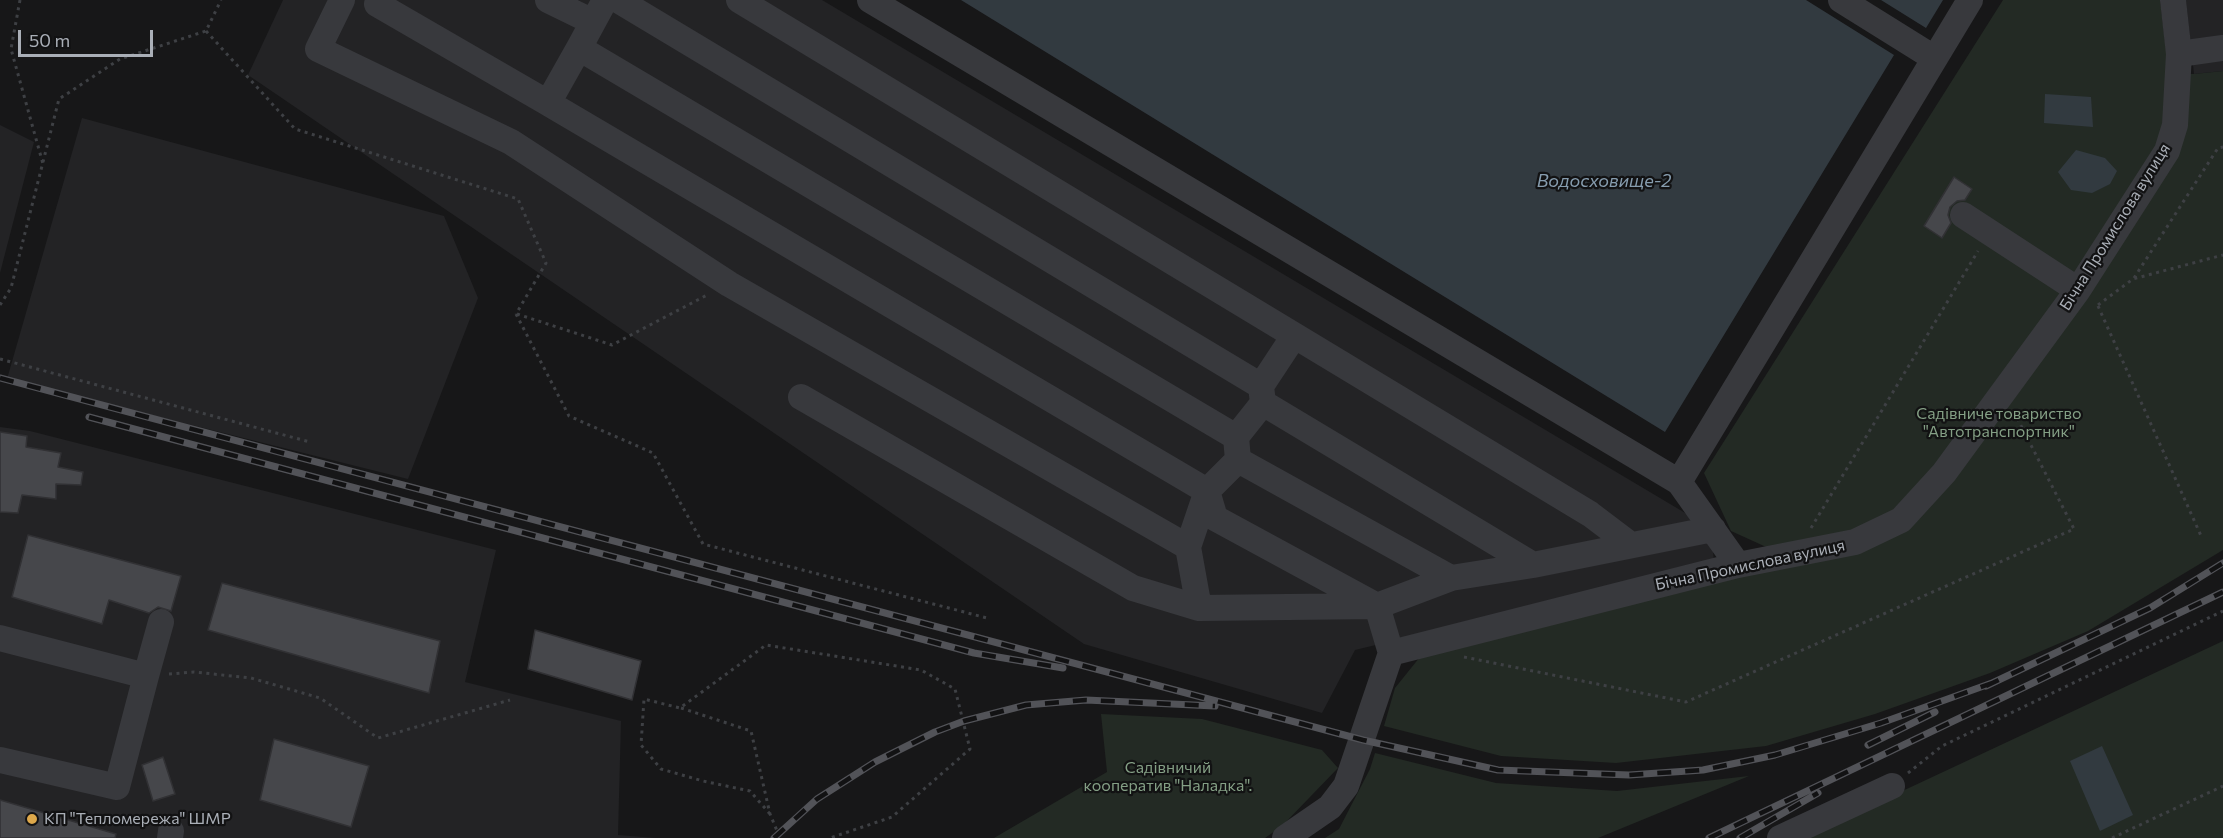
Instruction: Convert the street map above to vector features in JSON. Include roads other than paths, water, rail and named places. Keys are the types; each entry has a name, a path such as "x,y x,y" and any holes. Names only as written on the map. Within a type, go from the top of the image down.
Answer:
{"lane":[{"path":"342,0 318,49 511,142 729,284 1188,547"},
{"path":"548,0 599,11 548,103"},
{"path":"618,0 1262,394 1533,565"},
{"path":"739,0 1590,514 1631,545"},
{"path":"870,0 1679,482 1738,565"},
{"path":"1841,0 1934,58"},
{"path":"1679,482 1970,0"},
{"name":"Бічна Промислова вулиця","path":"1391,653 1738,565 1855,542 1901,520 1944,473 2078,290 2167,151 2175,125 2179,54 2173,0"},
{"path":"377,4 1207,491 1215,518 1377,606 1391,653 1346,786 1330,807 1285,838"},
{"path":"579,48 1451,578"},
{"path":"2179,54 2223,48"},
{"path":"1963,215 2078,290"},
{"path":"1199,608 1188,547 1207,491 1237,448 1262,394 1294,336"},
{"path":"801,397 1133,588 1199,608 1377,606 1451,578 1533,565 1713,529"},
{"path":"0,760 117,787 161,622"},
{"path":"0,638 146,676"},
{"path":"1780,838 1892,786"}],"water":[{"name":"Водосховище-2","path":"961,0 1806,0 1894,55 1665,432"},
{"path":"1881,0 1943,0 1926,28"},
{"path":"2045,94 2091,97 2093,127 2044,123"},
{"path":"2076,150 2105,158 2117,171 2110,184 2092,193 2071,190 2058,172"},
{"path":"2102,746 2133,815 2100,831 2070,761"}],"railway":[{"path":"0,378 1363,740 1498,770 1629,775 1703,770 1775,755 1881,723 1992,683"},
{"path":"89,417 974,653 1063,668"},
{"path":"1986,686 2150,608 2223,563"},
{"path":"1709,838 2223,592"},
{"path":"774,838 817,799 875,762 935,732 964,721 1026,705 1086,700 1215,706"},
{"path":"1868,745 1935,712"},
{"path":"1740,838 1818,793"}],"place":[{"name":"КП \"Тепломережа\" ШМР","path":"32,819"}],"park label":[{"name":"Садівниче товариство \"Автотранспортник\"","path":"1999,423"},
{"name":"Садівничий кооператив \"Наладка\".","path":"1168,777"}]}
